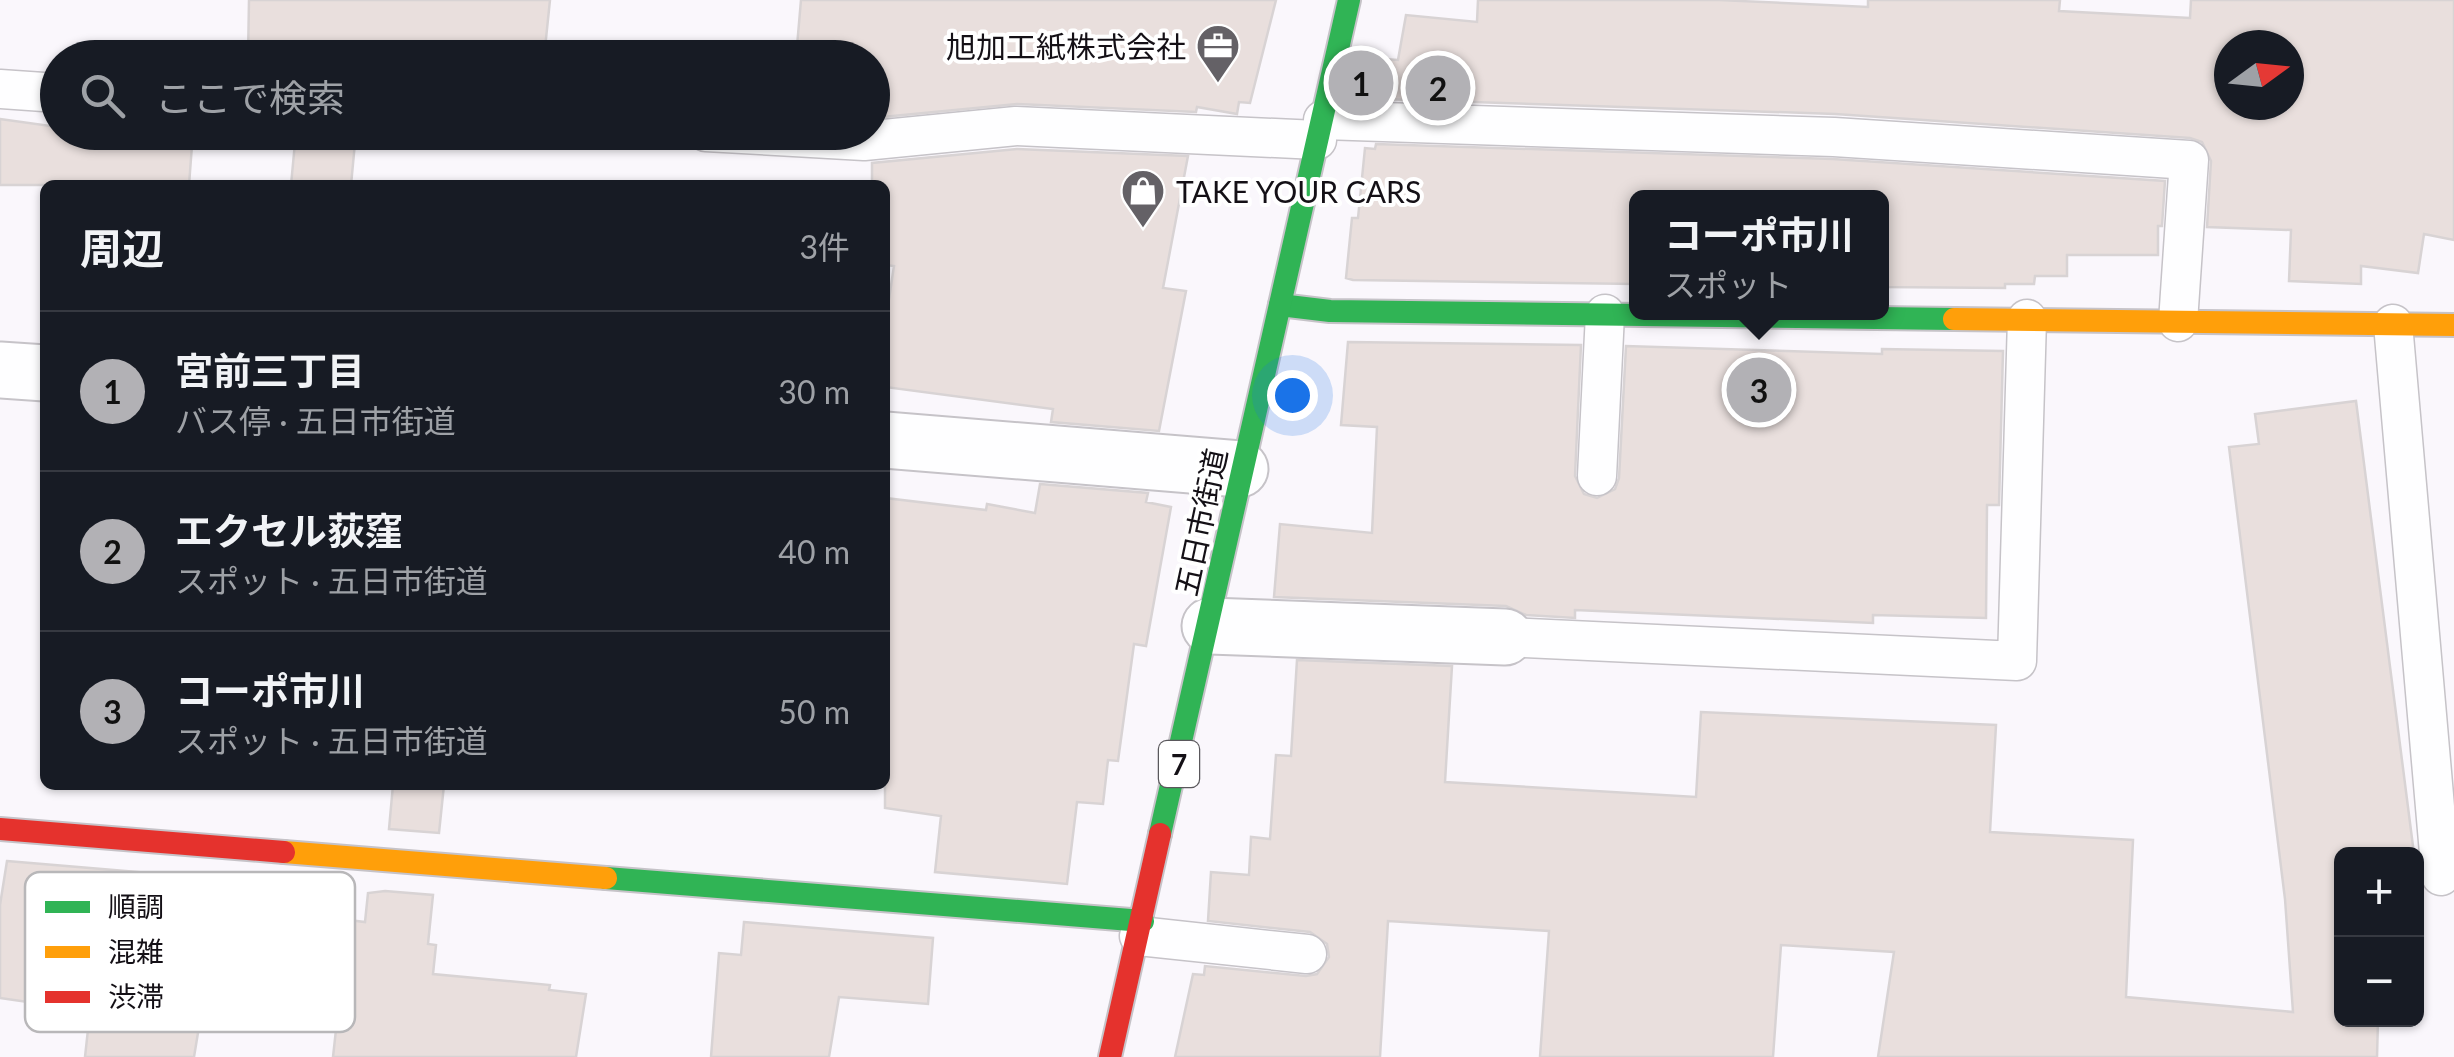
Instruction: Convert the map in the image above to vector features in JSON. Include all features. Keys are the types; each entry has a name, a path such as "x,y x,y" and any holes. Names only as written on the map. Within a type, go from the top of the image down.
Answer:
{"street":[{"name":"五日市街道","path":"1110,1057 1349,0"},
{"path":"1280,305 1330,311 1629,314"},
{"path":"1889,318 2454,325"},
{"path":"0,370 40,374"},
{"path":"890,440 1240,470"},
{"path":"1210,626 1504,638"},
{"path":"0,829 1141,929"}],"lane":[{"path":"0,90 40,92"},
{"path":"890,138 1016,126 1834,137 2190,160 2178,322"},
{"path":"1597,476 1605,314"},
{"path":"1504,638 2018,661 2027,320"},
{"path":"2393,324 2442,876"},
{"path":"1141,929 1306,954"}],"building":[{"path":"249,0 550,0 546,40 248,40"},
{"path":"801,0 1276,0 1250,103 1239,102 1237,114 1197,107 1196,112 1017,104 890,116 890,40 798,40"},
{"path":"1478,0 1719,0 1868,7 1868,0 2060,0 2059,11 2190,18 2191,0 2454,0 2454,240 2424,234 2418,273 2361,266 2361,284 2289,281 2291,230 2207,227 2211,161 2202,142 2190,138 1835,114 1381,99 1385,59 1398,60 1406,15 1477,22"},
{"path":"0,119 40,125 40,150 192,150 189,180 40,180 40,185 0,185"},
{"path":"1376,144 1833,159 2165,181 2162,226 2158,226 2158,255 2067,255 2067,276 2035,276 2034,284 2005,284 2005,288 1889,287 1889,190 1629,190 1629,284 1353,280 1346,278 1352,218 1358,218 1365,148 1375,149"},
{"path":"1017,149 1188,156 1163,288 1186,291 1159,431 1051,422 1053,409 890,388 890,292 894,266 890,266 890,180 872,180 872,163"},
{"path":"294,150 354,150 351,180 291,180"},
{"path":"1348,342 1581,345 1575,476 1584,494 1597,498 1615,489 1619,478 1626,346 1882,354 1882,349 2003,351 1999,505 1987,505 1986,618 1873,615 1873,623 1575,610 1575,618 1526,615 1506,606 1274,597 1280,524 1372,533 1377,427 1341,425"},
{"path":"2356,401 2413,847 2334,847 2334,1027 2378,1027 2377,1057 1878,1057 1894,952 1781,945 1773,1057 1540,1057 1549,931 1388,921 1380,1057 1175,1057 1193,974 1204,975 1205,966 1306,976 1317,974 1329,957 1327,944 1310,932 1208,921 1211,872 1249,875 1251,837 1270,839 1276,755 1291,756 1297,660 1452,666 1445,782 1696,797 1701,712 1996,725 1990,832 2133,840 2126,997 2293,1012 2285,899 2229,447 2259,444 2255,414"},
{"path":"1040,484 1148,493 1146,502 1171,507 1146,646 1134,644 1118,761 1108,760 1103,804 1077,802 1067,884 935,872 941,816 885,808 885,790 890,790 890,499 986,510 987,504 1035,513"},
{"path":"393,790 443,790 439,833 389,829"},
{"path":"7,861 137,872 25,872 25,1002 0,998 0,905"},
{"path":"368,893 433,895 428,944 436,945 433,974 550,985 549,990 586,994 576,1057 333,1057 336,1032 355,1032 355,921 365,922"},
{"path":"744,922 933,938 928,1004 839,997 829,1057 711,1057 719,953 741,955"},
{"path":"88,1032 198,1032 194,1057 85,1057"}],"traffic: fast":[{"path":"1160,834 1349,0"},
{"path":"1280,305 1330,311 1629,315"},
{"path":"1889,318 1954,319"},
{"path":"606,878 1143,921"}],"traffic: slow":[{"path":"1954,319 2454,325"},
{"path":"284,852 606,878"}],"traffic: jam":[{"path":"0,829 284,852"},
{"path":"1110,1057 1160,834"}],"place":[{"name":"宮前三丁目","path":"1361,83"},
{"name":"旭加工紙株式会社","path":"1218,84"},
{"name":"エクセル荻窪","path":"1438,88"},
{"name":"TAKE YOUR CARS","path":"1143,229"},
{"name":"コーポ市川","path":"1759,390"}]}
